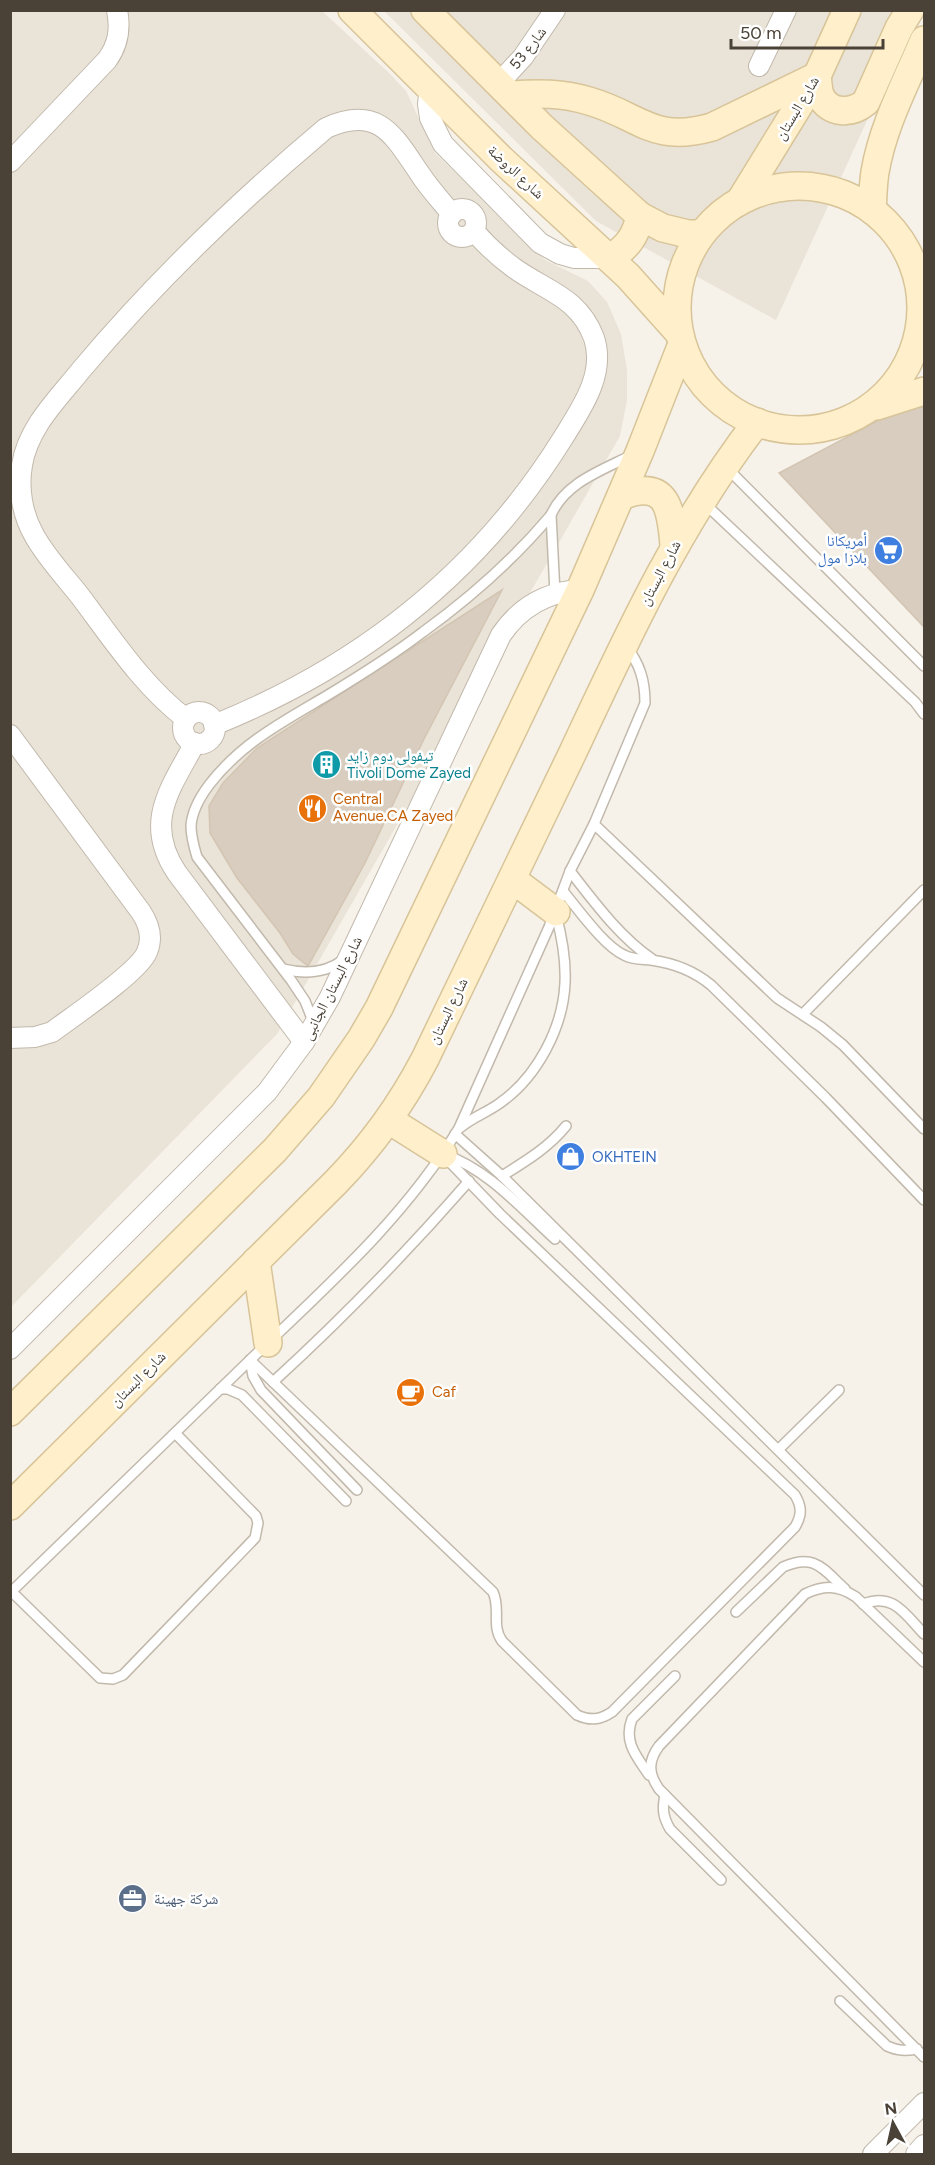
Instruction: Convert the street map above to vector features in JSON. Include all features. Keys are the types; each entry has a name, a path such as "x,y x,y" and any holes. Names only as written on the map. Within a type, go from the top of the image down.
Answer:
{"street":[{"path":"10,162 116,48 119,33 117,10"},
{"name":"شارع الروضة","path":"352,10 501,159 610,258 646,294 681,339"},
{"path":"425,10 542,128 640,216 663,228 688,234 701,234"},
{"name":"شارع 53","path":"505,89 555,10"},
{"path":"759,66 786,10"},
{"name":"شارع البستان","path":"740,201 817,75 847,10"},
{"path":"505,89 564,95 590,101 615,110 656,130 675,133 694,132 712,127 817,75 820,96 833,108 841,111 859,108 866,102 899,28 910,10"},
{"path":"872,210 874,175 880,148 889,121 924,40"},
{"path":"430,87 428,104 436,132 443,144 499,203 550,249 574,258 610,258 627,246 634,237 640,216"},
{"path":"186,719 148,686 34,535 24,509 21,482 22,464 35,429 95,354 147,297 256,188 326,128 339,122 354,120 368,121 382,126 403,147 430,189 454,212"},
{"path":"483,185 454,212 449,224 453,234 464,237 499,203"},
{"path":"817,187 846,195 872,210 887,222 918,264 922,302 921,324 916,345 895,384 880,400 862,412 843,422 822,428 800,430 778,428 757,422 724,405 698,377 681,339 676,312 678,291 686,261 701,234 726,210 740,201 777,188 817,187"},
{"path":"214,725 286,693 330,669 387,631 447,581 501,524 526,493 549,461 589,394 596,377 597,358 594,340 587,323 576,308 562,296 513,267 475,228"},
{"path":"10,1412 275,1150 321,1097 342,1068 379,1008 568,591 621,496 681,339"},
{"path":"862,412 924,391"},
{"name":"شارع البستان","path":"10,1506 352,1166 389,1120 424,1059 674,545 724,466 757,422"},
{"path":"621,496 635,491 648,490 660,495 670,511 674,545"},
{"name":"شارع البستان الجانبى","path":"10,1349 247,1114 287,1068 315,1025 351,953 501,636 519,613 536,602 568,591"},
{"path":"205,713 212,718 214,725 215,730 211,738 203,743 195,743 184,733 186,719 192,714 205,713"},
{"path":"10,735 147,920 150,941 147,951 135,968 52,1032 35,1037 10,1038"},
{"path":"195,743 164,802 160,831 163,846 177,873 304,1042"},
{"path":"512,879 559,901"},
{"path":"389,1120 452,1139"},
{"path":"256,1262 259,1351"},
{"path":"873,2154 922,2110"},
{"path":"916,2154 924,2145"}],"lane":[{"path":"315,1025 305,1001 283,969 197,857 192,841 191,824 195,808 203,793 233,757 251,741 391,655 454,608 498,571 550,515 564,493 576,484 640,451"},
{"path":"724,466 924,666"},
{"path":"702,500 906,694 924,714"},
{"path":"550,515 568,591"},
{"path":"259,1351 273,1382 493,1592 498,1611 496,1629 502,1641 577,1715 589,1719 602,1718 612,1712 795,1527 800,1519 801,1510 795,1496 469,1182 452,1139 570,872 594,824 645,703 642,671 624,644"},
{"path":"594,824 777,998 803,1014 843,1046 924,1129"},
{"path":"570,872 604,914 654,961"},
{"path":"803,1014 924,890"},
{"path":"559,901 622,955 635,960 654,961 684,968 699,975 826,1098 924,1200"},
{"path":"175,1433 256,1516 255,1538 123,1674 113,1679 100,1678 11,1592 259,1351 315,1299 390,1222 418,1188 452,1139 471,1119 501,1102 527,1079 546,1051 558,1019 565,984 559,901"},
{"path":"283,969 312,972 326,969 340,963 351,953"},
{"path":"502,1176 554,1141 566,1126"},
{"path":"452,1139 502,1176 779,1449 924,1596"},
{"path":"452,1139 472,1166 555,1239"},
{"path":"273,1382 325,1335 380,1279 469,1182"},
{"path":"259,1351 253,1376 261,1390 357,1490"},
{"path":"220,1389 228,1389 242,1395 346,1501"},
{"path":"779,1449 839,1390"},
{"path":"736,1612 783,1567 806,1561 817,1563 924,1662"},
{"path":"652,1779 650,1767 652,1755 659,1746 805,1594 818,1588 845,1589"},
{"path":"863,1604 874,1600 885,1600 896,1604 924,1634"},
{"path":"675,1676 632,1719 628,1728 628,1740 632,1750 665,1795 922,2054"},
{"path":"665,1795 662,1807 664,1819 670,1829 721,1880"},
{"path":"840,2001 887,2046 895,2050 922,2054"}],"shaded area":[{"path":"11,11 322,11 406,91 435,153 545,260 588,281 607,302 621,334 627,370 627,400 620,436 277,1034 11,1307"},
{"path":"384,11 917,11 776,320 596,221"}],"building":[{"name":"أمريكانا بلازا مول","path":"924,407 924,627 779,473 902,408"},
{"name":"تيفولى دوم زايد Tivoli Dome Zayed","path":"502,590 424,739 365,863 308,966 293,954 280,933 237,878 210,833 209,806 223,783 257,748"}],"place":[{"name":"أمريكانا بلازا مول","path":"888,550"},
{"name":"تيفولى دوم زايد Tivoli Dome Zayed","path":"326,765"},
{"name":"Central Avenue.CA Zayed","path":"312,808"},
{"name":"OKHTEIN","path":"571,1157"},
{"name":"Caf","path":"411,1392"},
{"name":"شركة جهينة","path":"133,1899"}]}
